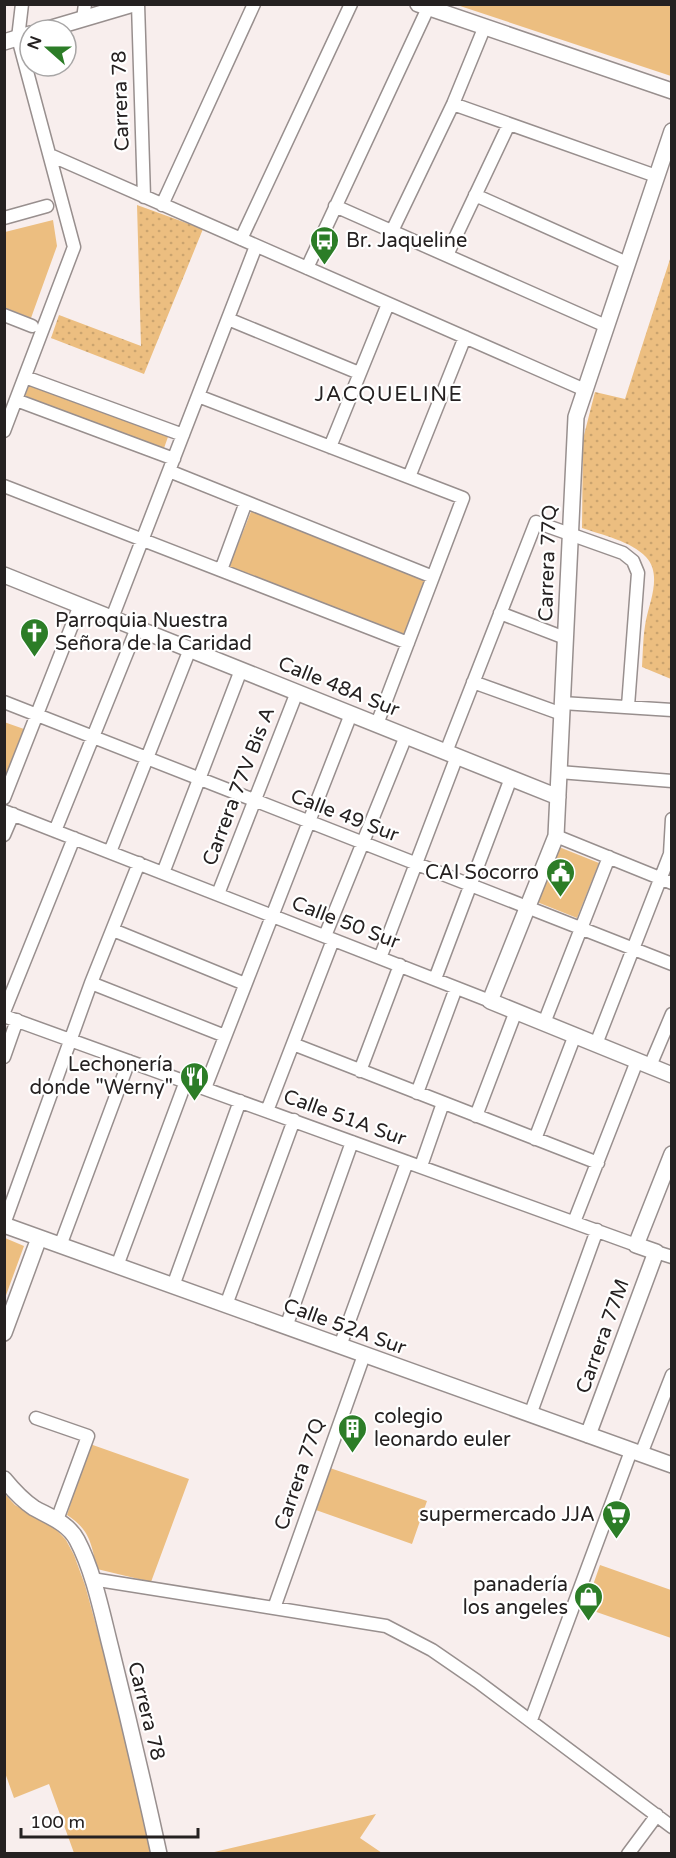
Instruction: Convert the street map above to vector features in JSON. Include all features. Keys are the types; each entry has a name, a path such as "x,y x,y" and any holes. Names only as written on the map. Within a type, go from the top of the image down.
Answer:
{"street":[{"path":"84,12 133,4"},
{"name":"Carrera 78","path":"138,4 144,197"},
{"path":"162,205 254,4"},
{"path":"241,239 351,4"},
{"path":"307,268 423,6 672,91"},
{"path":"392,231 453,104 485,26"},
{"path":"4,430 74,247 29,78"},
{"path":"453,104 656,176"},
{"path":"447,255 509,124"},
{"name":"Carrera 77Q","path":"490,1001 556,836 574,426 672,131"},
{"path":"50,155 585,390"},
{"path":"476,195 627,263"},
{"path":"4,218 47,206"},
{"path":"335,206 606,326"},
{"path":"112,618 256,246"},
{"path":"330,447 388,304"},
{"path":"4,315 32,326"},
{"path":"228,319 359,374"},
{"path":"409,477 465,338"},
{"path":"25,377 183,435"},
{"path":"198,396 463,498 377,724"},
{"path":"16,400 171,465 246,502 433,577"},
{"path":"4,486 408,643"},
{"path":"220,570 246,502"},
{"path":"380,958 417,864 473,682 536,522 622,553 633,561 638,573 628,706"},
{"name":"Calle 48A Sur","path":"4,575 558,797"},
{"path":"4,798 80,605"},
{"path":"500,613 565,638"},
{"path":"55,831 137,628"},
{"path":"110,852 190,649"},
{"path":"163,873 241,670"},
{"path":"473,682 562,709 628,706 672,710"},
{"name":"Carrera 77V Bis A","path":"218,894 297,692"},
{"name":"Calle 49 Sur","path":"4,702 672,964"},
{"path":"205,1088 351,714"},
{"path":"267,1111 293,1044 362,843 405,735"},
{"path":"559,772 672,781"},
{"path":"435,979 511,778"},
{"path":"4,835 9,813"},
{"name":"Calle 50 Sur","path":"9,813 516,1011 672,1075"},
{"path":"596,1044 633,950 666,881 672,819"},
{"path":"556,836 666,881"},
{"path":"4,1014 74,838"},
{"path":"544,1023 609,857"},
{"path":"4,1225 91,983 138,863"},
{"path":"112,930 245,984"},
{"path":"360,1071 400,966"},
{"path":"91,983 225,1036"},
{"path":"417,1093 456,988"},
{"path":"476,1116 516,1011"},
{"name":"Calle 51A Sur","path":"4,1014 672,1257"},
{"path":"574,1222 598,1163 644,1064 672,1014"},
{"path":"4,1057 17,1020"},
{"path":"535,1139 575,1035"},
{"path":"293,1044 598,1163"},
{"path":"60,1246 129,1061"},
{"path":"117,1266 186,1082"},
{"path":"173,1286 240,1101"},
{"path":"421,1166 443,1103"},
{"path":"226,1305 294,1120"},
{"path":"286,1327 352,1142"},
{"path":"636,1245 672,1154"},
{"path":"340,1346 407,1161"},
{"name":"Calle 52A Sur","path":"4,1225 672,1465"},
{"path":"530,1415 597,1230"},
{"path":"4,1333 39,1238"},
{"name":"Carrera 77M","path":"588,1436 656,1252"},
{"name":"Carrera 77Q","path":"274,1608 364,1354"},
{"path":"531,1720 636,1452 672,1375"},
{"path":"36,1418 88,1436 57,1520"},
{"name":"Carrera 78","path":"4,1479 20,1497 57,1520 77,1540 92,1579 136,1750 159,1854"},
{"path":"92,1579 386,1626 432,1650 531,1720 672,1827"},
{"path":"628,1854 657,1815"}],"shaded area":[{"path":"457,5 671,5 671,76"},
{"path":"137,205 203,229 144,374 51,338 59,315 141,346"},
{"path":"53,220 57,246 31,318 5,308 5,232"},
{"path":"671,256 671,679 642,667 645,626 654,588 651,564 640,551 616,539 582,528 583,439 595,392 625,399"},
{"path":"30,382 169,434 163,451 24,399"},
{"path":"252,509 427,578 404,636 229,567"},
{"path":"4,722 24,729 6,779 4,778"},
{"path":"559,847 599,863 577,918 537,902"},
{"path":"5,1238 24,1246 5,1298"},
{"path":"90,1444 189,1479 151,1582 97,1569 91,1544 85,1532 67,1515"},
{"path":"327,1467 427,1501 412,1544 313,1509"},
{"path":"4,1493 15,1505 53,1526 66,1540 74,1555 85,1585 121,1717 151,1853 74,1853 49,1784 14,1798 4,1770"},
{"path":"600,1565 671,1590 671,1638 585,1608"},
{"path":"376,1814 360,1838 382,1853 210,1853"}],"place":[{"name":"Br. Jaqueline","path":"325,266"},
{"name":"Parroquia Nuestra Señora de la Caridad","path":"34,658"},
{"name":"CAI Socorro","path":"560,898"},
{"name":"Lechonería donde \"Werny\"","path":"194,1102"},
{"name":"colegio leonardo euler","path":"353,1454"},
{"name":"supermercado JJA","path":"616,1540"},
{"name":"panadería los angeles","path":"589,1622"}],"district":[{"name":"JACQUELINE","path":"389,394"}]}
